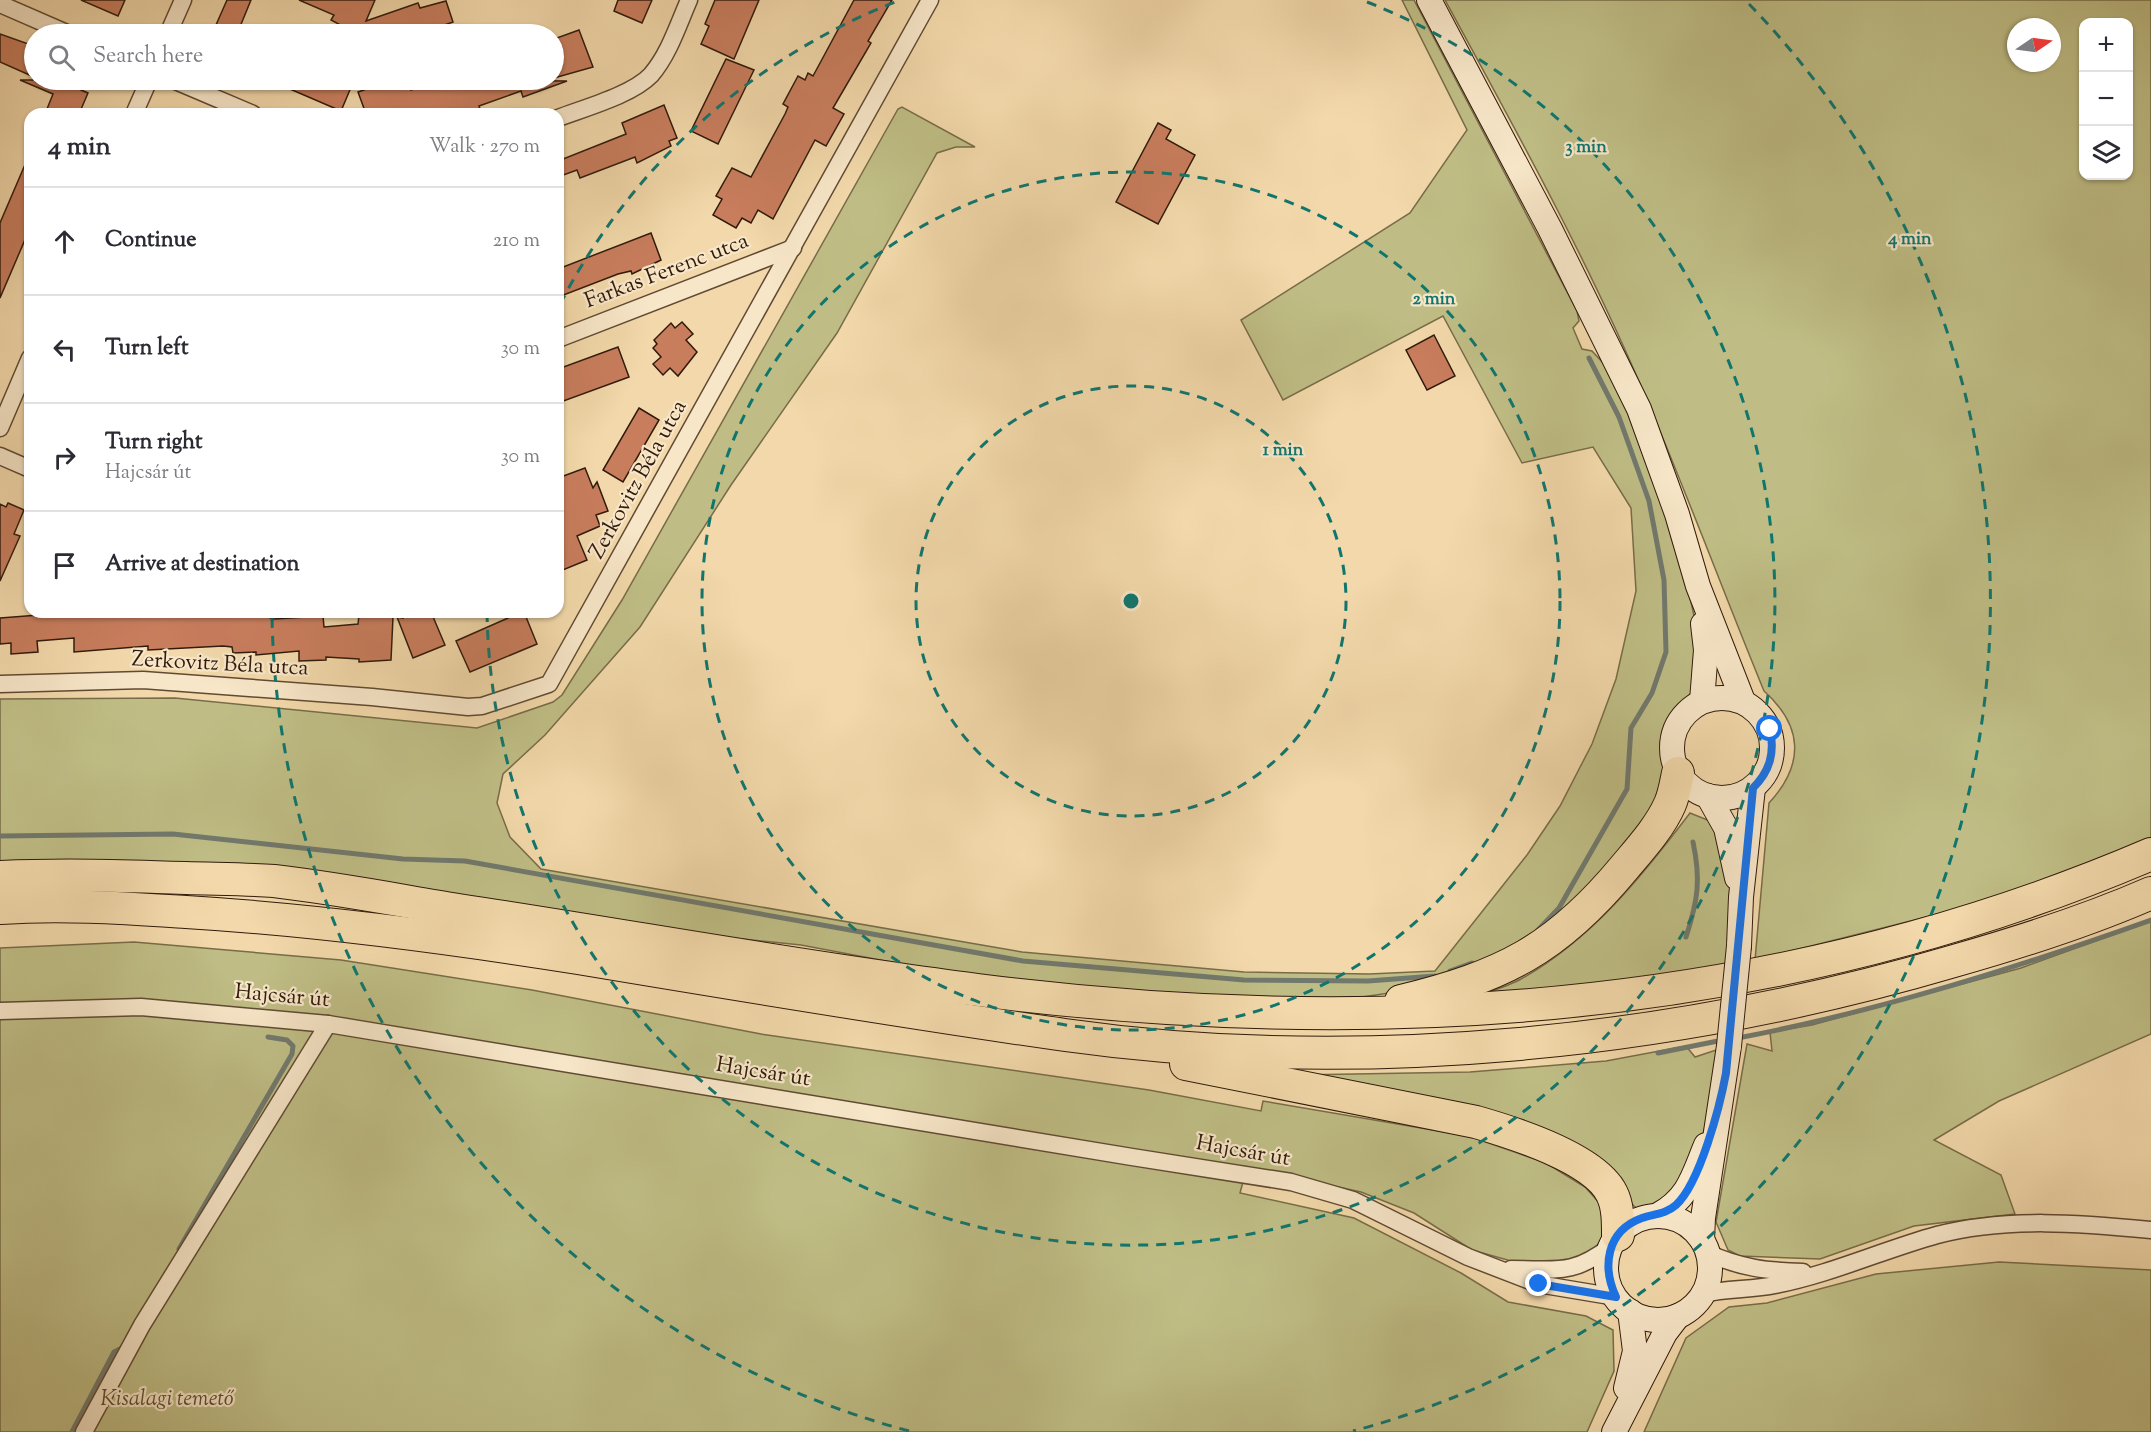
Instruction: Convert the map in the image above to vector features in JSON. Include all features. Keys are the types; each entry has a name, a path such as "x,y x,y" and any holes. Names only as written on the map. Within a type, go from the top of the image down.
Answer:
{"highway":[{"path":"1345,1015 1460,987 1496,972 1547,943 1568,927 1608,887 1644,844 1670,805 1678,773"},
{"path":"0,876 67,874 273,881 980,990 1185,1010 1345,1015 1531,1007 1614,998 1776,970 1903,939 2010,907 2151,854"},
{"path":"0,908 76,905 274,917 428,934 1071,1036 1191,1047 1318,1051 1463,1047 1621,1033 1808,1000 1915,973 2019,942 2151,893"},
{"path":"1071,1036 1171,1062 1236,1072 1476,1122 1519,1134 1555,1150 1595,1175 1611,1193 1618,1216 1615,1240"}],"street":[{"path":"172,24 183,0"},
{"path":"564,116 625,91 649,76 670,44 689,0"},
{"name":"Zerkovitz Béla utca","path":"0,684 143,681 372,697 468,708 482,706 549,684 930,0"},
{"path":"1429,0 1555,239 1640,409 1677,514 1698,586 1743,701 1763,718 1773,742 1769,768 1753,788 1739,796 1723,798 1708,796 1696,791 1678,773 1672,757 1672,740 1677,724 1688,710 1702,701 1716,697 1743,701"},
{"path":"0,4 46,24"},
{"path":"137,108 145,90"},
{"path":"197,90 239,108"},
{"name":"Farkas Ferenc utca","path":"564,337 793,248"},
{"path":"0,428 24,372"},
{"path":"0,456 24,466"},
{"path":"1698,586 1706,650 1702,701"},
{"path":"1623,1304 1653,1319 1677,1316 1688,1311 1703,1294 1710,1274 1702,1218 1729,1046 1739,946 1741,897 1753,788"},
{"path":"1708,796 1726,828 1741,897"},
{"name":"Hajcsár út","path":"0,1011 141,1007 328,1024 1291,1182 1353,1200 1468,1257 1502,1268 1539,1284 1623,1304"},
{"path":"84,1432 142,1325 328,1024"},
{"path":"1613,1432 1631,1374 1635,1351 1623,1304 1608,1281 1606,1263 1615,1240 1629,1224 1658,1215 1676,1205 1685,1192 1719,1112"},
{"path":"1658,1215 1675,1218 1690,1227 1705,1246 1739,1266 1766,1271 1822,1272"},
{"path":"1703,1294 1725,1289 1774,1285 1940,1235 1977,1227 2015,1224 2151,1230"},
{"name":"Hajcsár út","path":"1502,1268 1567,1270 1589,1263 1615,1240"},
{"path":"1613,1432 1665,1333 1677,1316"}],"green space":[{"path":"1402,0 1414,0 1577,311 1579,321 1573,328 1582,349 1592,351 1604,364 1630,414 1673,520 1698,634 1697,687 1673,712 1665,728 1662,764 1666,775 1663,801 1549,935 1410,990 1314,1004 986,980 801,945 0,869 0,699 175,698 477,728 553,702 562,695 622,600 898,109 902,107 975,147 956,147 937,153 837,333 731,485 640,627 545,735 503,774 497,803 510,837 541,869 1022,952 1244,972 1369,974 1435,971 1527,855 1560,806 1592,744 1616,679 1636,591 1631,508 1593,447 1522,463 1443,316 1283,400 1241,320 1410,213 1467,130"},
{"path":"1445,0 2151,0 2151,842 1994,900 1755,960 1769,803 1781,788 1794,760 1795,746 1792,732 1777,704 1764,691 1627,353 1526,150"},
{"path":"1690,813 1715,823 1732,891 1728,966 1452,1004 1513,983 1547,963 1571,945 1593,926 1634,883"},
{"path":"2151,921 2151,1034 1999,1101 1934,1140 2001,1175 2015,1214 1914,1226 1820,1259 1740,1256 1728,1250 1716,1222 1747,1044 1772,1051 1770,1032 1812,1025 2021,968"},
{"name":"Kisalagi temető","path":"134,942 341,960 532,990 761,1034 1149,1090 1261,1111 1263,1101 1468,1136 1546,1163 1585,1187 1603,1207 1605,1233 1597,1249 1569,1263 1511,1261 1472,1250 1414,1213 1361,1192 1247,1167 1240,1193 1354,1218 1461,1273 1508,1302 1586,1316 1613,1330 1614,1371 1587,1432 0,1432 0,948"},
{"path":"1686,1046 1695,1057 1719,1049 1709,1112 1693,1171 1672,1206 1651,1211 1639,1210 1635,1207 1617,1185 1296,1075 1470,1072 1606,1061"},
{"path":"1999,1262 2151,1270 2151,1432 1644,1432 1686,1338 1729,1307 1767,1303 1876,1274"}],"building":[{"path":"81,0 125,0 118,16"},
{"path":"227,0 251,0 241,24 216,24"},
{"path":"299,0 375,0 366,21 418,3 420,8 446,1 453,22 447,24 338,24 331,20 334,15"},
{"path":"618,0 652,0 642,23 614,11"},
{"path":"715,0 759,0 734,59 701,44 709,26 705,24"},
{"path":"854,0 892,0 868,41 871,43 833,108 844,114 826,146 815,140 773,219 758,210 751,223 742,218 736,228 713,215 722,199 716,196 732,168 751,177 785,114 788,107 783,104 798,76 805,80 808,73 813,76"},
{"path":"579,30 593,67 564,75 564,35"},
{"path":"0,34 24,42 24,73 0,62"},
{"path":"726,59 754,70 718,144 691,131"},
{"path":"44,90 81,90 88,93 82,108 47,108 53,94"},
{"path":"292,90 350,90 342,108 334,108"},
{"path":"364,90 542,90 523,97 521,91 479,106 480,108 364,108 358,92"},
{"path":"664,105 677,138 669,141 671,146 637,163 635,157 580,178 577,170 564,175 564,159 626,134 622,123"},
{"path":"1158,123 1171,130 1166,139 1195,155 1158,224 1116,202"},
{"path":"24,167 24,242 0,298 0,223"},
{"path":"651,233 661,260 632,274 631,271 618,274 564,295 564,267"},
{"path":"682,322 693,334 686,340 697,352 678,376 670,368 663,375 653,364 661,357 653,348 657,344 654,340 671,323 675,328"},
{"path":"1434,335 1455,376 1427,390 1406,350"},
{"path":"618,347 629,377 564,401 564,367"},
{"path":"639,408 659,420 623,482 603,470"},
{"path":"585,468 593,488 597,482 608,511 596,515 600,526 577,536 587,560 564,570 564,476"},
{"path":"8,503 24,510 14,534 20,536 0,581 0,504 6,507"},
{"path":"24,616 24,618 323,618 324,627 358,624 359,618 393,618 391,660 359,662 359,659 326,657 326,660 299,661 299,651 256,655 256,652 233,653 232,647 223,646 148,650 148,646 74,652 74,638 37,641 38,652 11,654 11,643 0,644 0,618"},
{"path":"397,618 434,618 445,645 413,658"},
{"path":"508,618 526,618 537,644 470,672 456,641"}],"waterway":[{"path":"1537,931 1559,908 1627,789 1631,728 1652,693 1666,652 1664,580 1649,501 1619,417 1589,358"},
{"path":"0,836 173,834 403,859 465,861 1023,961 1244,980 1368,981 1435,976"},
{"path":"1686,937 1697,890 1697,868 1693,842"},
{"path":"1738,1038 1843,1015 1947,987 2151,920"},
{"path":"1450,971 1472,963"},
{"path":"179,1249 292,1054 293,1046 287,1040 268,1037"},
{"path":"1658,1053 1723,1040"},
{"path":"72,1432 114,1352 122,1348"}],"route":[{"path":"1539,1284 1616,1297 1608,1281 1606,1263 1611,1246 1618,1234 1629,1224 1658,1215 1676,1205 1695,1173 1719,1112 1726,1073 1753,788 1769,768 1773,742 1770,729"}]}
